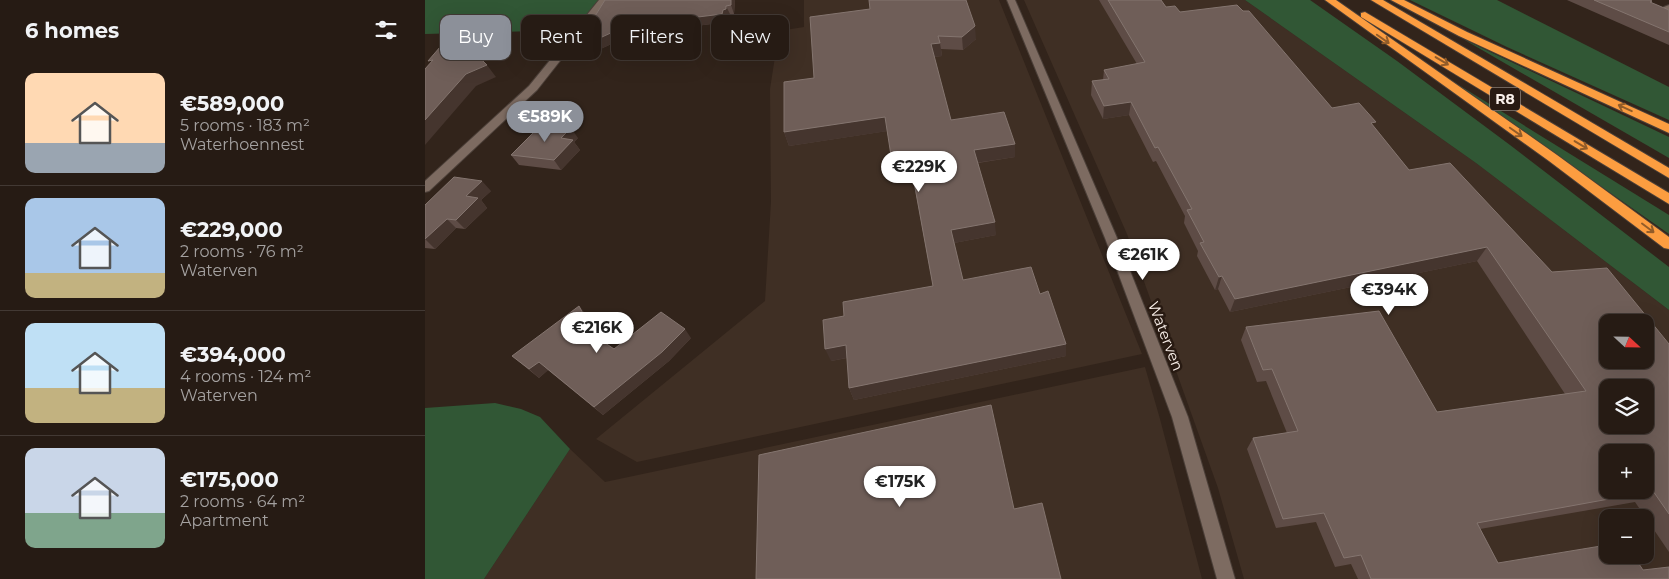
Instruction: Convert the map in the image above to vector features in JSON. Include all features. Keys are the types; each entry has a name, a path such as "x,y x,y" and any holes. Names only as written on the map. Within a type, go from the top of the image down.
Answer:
{"highway":[{"path":"1330,0 1553,158 1669,244"},
{"name":"R8","path":"1340,0 1669,199"},
{"name":"R8","path":"1377,0 1669,174"},
{"path":"1395,0 1463,34 1669,129"}],"street":[{"path":"425,188 533,88 604,0"},
{"name":"Waterven","path":"1011,0 1111,238 1180,417 1226,579"}],"shaded area":[{"path":"804,0 999,0 1142,354 637,462 596,439 765,301 771,202 770,89 774,60 789,60 789,29 804,27"},
{"path":"1024,0 1245,0 1476,163 1669,310 1669,579 1244,579 1218,488 1127,234"},
{"path":"1145,367 1202,579 484,579 570,449 605,482"}],"green space":[{"path":"425,0 599,0 587,15 521,15 521,31 511,32 511,15 440,15 440,34 425,34"},
{"path":"1245,0 1310,0 1397,61 1669,267 1669,310 1476,163"},
{"path":"1410,0 1497,0 1669,87 1669,120 1507,47"},
{"path":"1463,39 1669,137 1669,158"},
{"path":"1436,71 1669,215 1669,234"},
{"path":"495,403 521,409 540,417 570,449 484,579 425,579 425,408"}],"building":[{"path":"605,0 731,0 731,5 726,6 722,14 701,17 701,15 611,15 611,33 601,37 601,15 596,15"},
{"path":"869,0 966,0 975,26 962,37 938,36 940,43 931,44 951,120 1004,112 1015,144 974,150 995,222 951,230 963,280 1031,267 1040,294 1048,291 1066,344 849,388 846,345 825,349 823,320 844,316 843,302 933,286 910,160 892,162 885,117 784,132 784,82 814,78 810,17 870,9"},
{"path":"1108,0 1161,0 1166,7 1175,6 1180,12 1237,5 1243,11 1249,11 1332,108 1359,103 1376,122 1371,123 1409,170 1450,163 1552,272 1607,268 1645,314 1599,314 1599,369 1654,369 1654,326 1669,344 1669,514 1654,492 1654,444 1599,444 1599,499 1609,499 1477,523 1498,563 1599,546 1599,564 1639,564 1643,570 1669,567 1669,579 1371,579 1361,555 1344,558 1324,513 1283,519 1253,438 1298,431 1272,369 1263,370 1246,327 1379,311 1437,412 1586,391 1487,247 1235,299 1222,276 1219,277 1200,243 1204,242 1187,210 1192,209 1158,147 1155,148 1131,102 1104,106 1092,81 1109,79 1104,70 1145,62"},
{"path":"1594,0 1650,0 1652,1 1650,2 1669,10 1669,32"},
{"path":"440,47 440,60 482,60 487,65 466,74 425,120 425,69 433,60 428,61"},
{"path":"541,125 571,128 561,138 573,140 554,160 511,155"},
{"path":"454,177 482,181 466,196 478,198 456,220 447,219 425,239 425,205"},
{"path":"579,306 595,336 614,349 661,312 685,329 662,352 594,407 539,362 529,369 512,356"},
{"path":"991,405 1014,509 1042,503 1061,579 756,579 759,455"}]}
